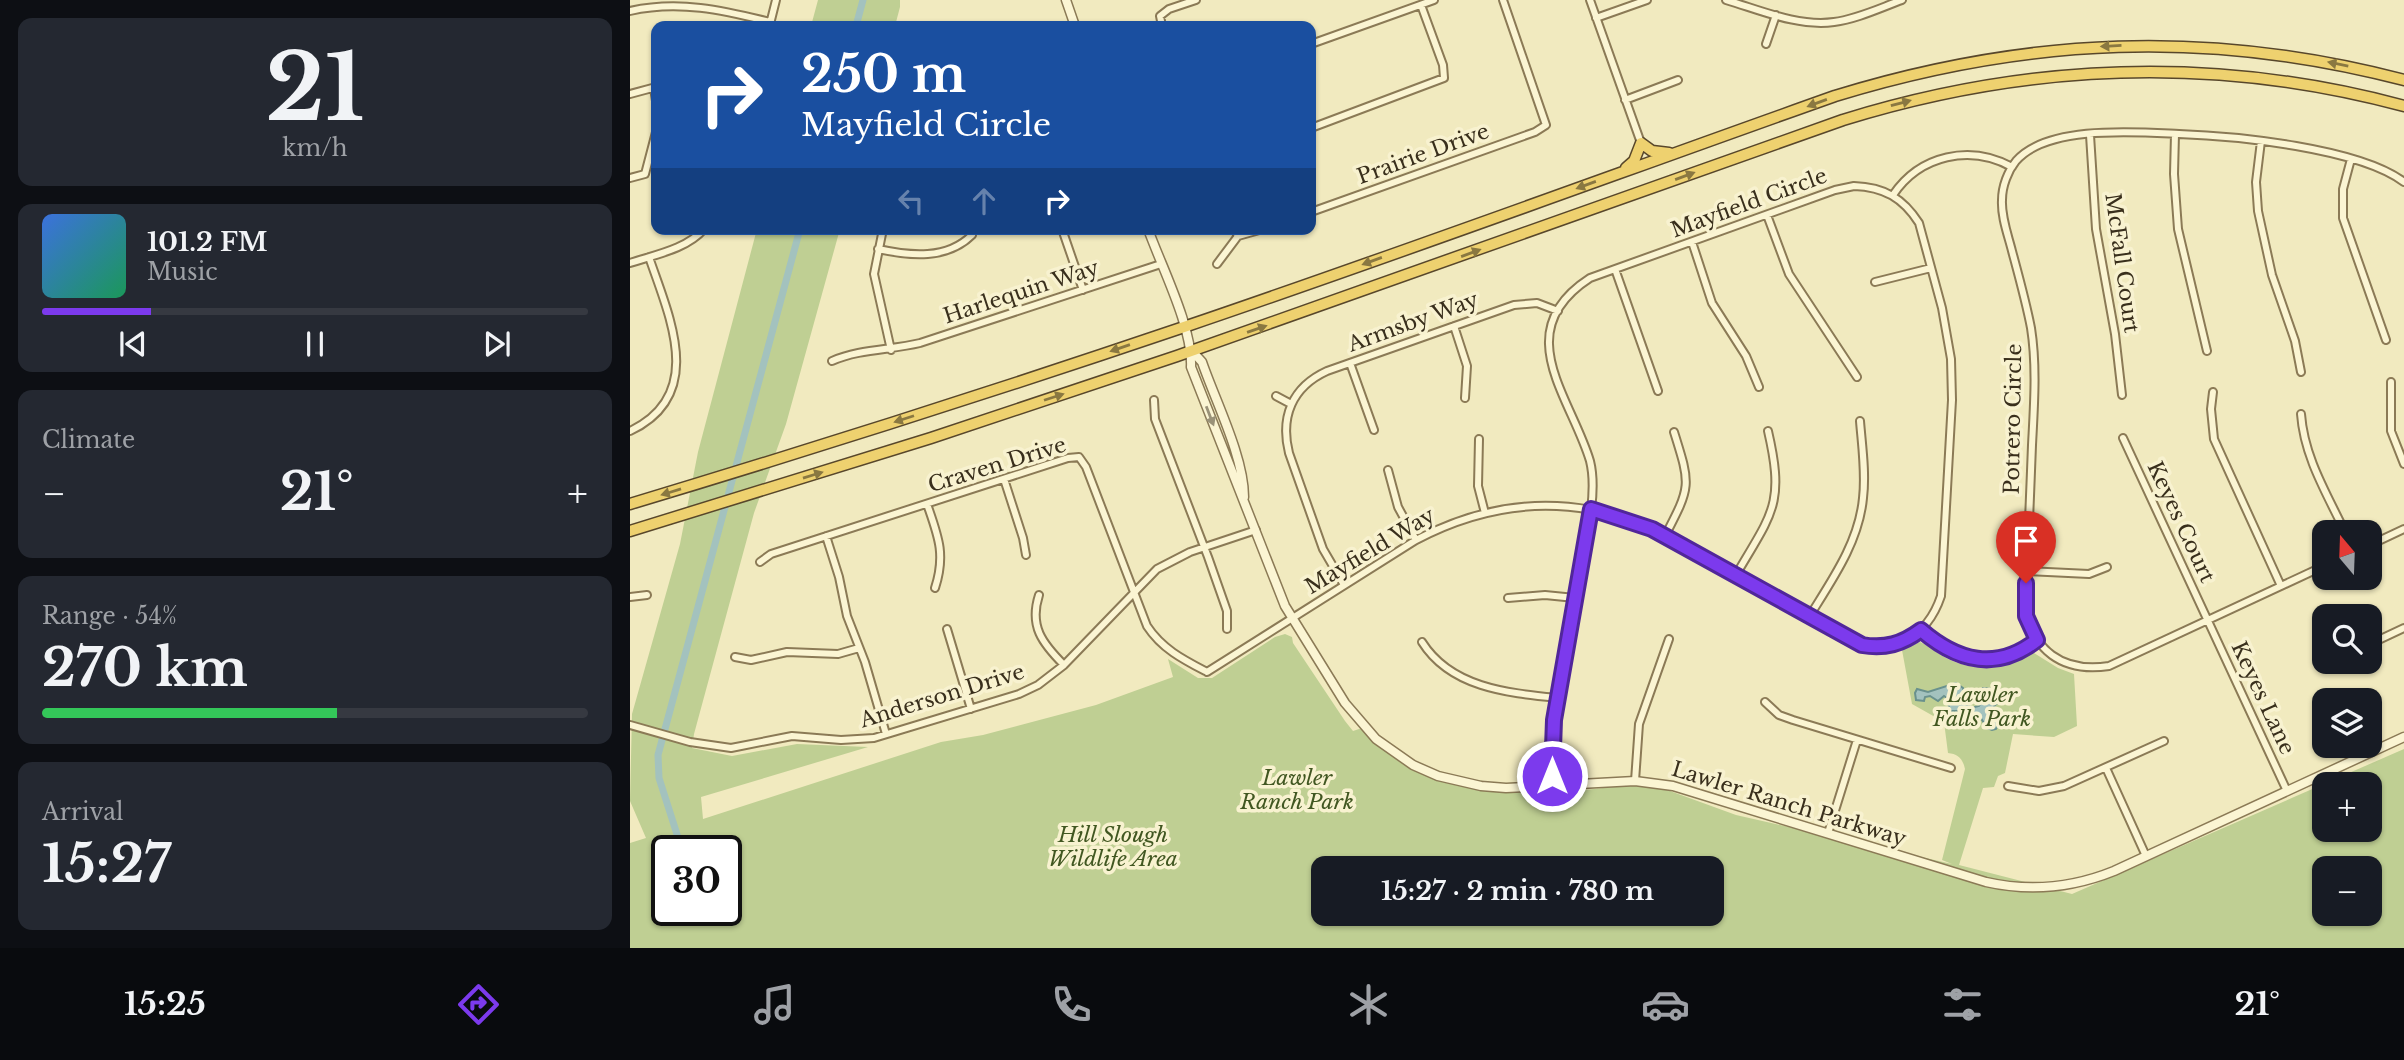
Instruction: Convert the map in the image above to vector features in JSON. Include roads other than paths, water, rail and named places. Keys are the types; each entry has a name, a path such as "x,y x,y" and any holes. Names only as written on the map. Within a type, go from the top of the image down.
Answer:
{"highway":[{"path":"630,504 983,394 1184,327 1877,83 1948,66 2029,52 2125,46 2207,47 2286,55 2404,80"},
{"path":"630,531 1022,408 1192,351 1843,120 1955,90 2076,73 2164,71 2282,80 2404,106"},
{"path":"1620,173 1634,161 1641,143 1652,151 1674,154"}],"street":[{"path":"770,21 776,0"},
{"path":"1066,0 1073,21"},
{"path":"1160,21 1160,16 1169,9 1196,0"},
{"path":"1316,42 1434,0"},
{"name":"Prairie Drive","path":"1316,210 1535,132 1546,125 1503,0"},
{"path":"1590,0 1641,143"},
{"path":"1596,18 1647,0"},
{"path":"1727,0 1776,15 1816,23 1833,22 1902,0"},
{"path":"1316,126 1444,78 1443,65 1421,5"},
{"path":"630,11 657,7 697,7 756,21"},
{"path":"1766,44 1776,15"},
{"path":"1625,100 1678,80"},
{"path":"630,94 651,89"},
{"path":"2175,134 2174,174 2178,229 2207,351"},
{"path":"1591,509 1665,536 1849,640 1874,647 1899,643 1921,630 1937,609 1944,577 1952,400 1949,342 1919,223 1911,211 1893,195 1909,176 1923,166 1947,156 1975,154 1990,157 2012,167 2032,147 2056,137 2175,134 2261,141 2305,148 2381,168 2404,182"},
{"name":"McFall Court","path":"2090,135 2096,229 2115,334 2122,395"},
{"path":"2261,141 2256,182 2258,211 2275,285 2295,341 2301,372"},
{"path":"630,178 645,174 651,151"},
{"path":"2351,159 2343,189 2343,218 2386,340"},
{"name":"Potrero Circle","path":"2012,167 2003,188 2001,202 2031,331 2034,366 2026,616 2037,640"},
{"name":"Mayfield Circle","path":"1553,785 1552,741 1593,495 1591,464 1556,383 1549,358 1550,335 1558,311 1581,284 1590,278 1835,190 1854,186 1868,187 1893,195"},
{"path":"1767,215 1789,274 1857,377"},
{"path":"630,263 678,246 698,235"},
{"path":"881,235 874,274 875,288 891,350"},
{"path":"877,249 918,256 956,247 971,235"},
{"path":"1064,235 1083,290"},
{"name":"Lawler Ranch Parkway","path":"1150,235 1192,351 1202,362 1235,451 1244,496 1276,586 1292,618 1359,721 1376,739 1403,758 1438,776 1481,786 1506,788 1635,781 1686,789 1986,882 2020,888 2064,886 2083,882 2146,856 2404,737"},
{"path":"1217,264 1234,235"},
{"path":"1692,242 1712,303 1746,356 1759,387"},
{"path":"630,431 652,416 664,403 671,390 678,362 675,340 649,257"},
{"name":"Harlequin Way","path":"832,360 849,353 891,350 920,343 1161,264"},
{"path":"1875,282 1931,268"},
{"path":"1615,269 1658,391"},
{"name":"Armsby Way","path":"1291,404 1297,393 1315,377 1514,305 1526,303 1547,306 1558,311"},
{"path":"1454,326 1467,366 1465,398"},
{"path":"1350,363 1374,430"},
{"path":"2391,382 2391,431 2404,464"},
{"path":"2213,392 2211,409 2214,439 2281,586"},
{"path":"1276,396 1291,404 1285,429 1289,453 1323,549 1344,585"},
{"path":"1154,401 1155,419 1227,611 1227,629"},
{"path":"2301,415 2310,457 2339,520"},
{"path":"1809,617 1847,551 1860,518 1864,483 1860,421"},
{"path":"1736,575 1762,532 1775,499 1776,472 1768,431"},
{"path":"1665,536 1686,492 1684,462 1674,432"},
{"name":"Keyes Court","path":"2123,438 2207,620"},
{"path":"1479,439 1478,486 1485,513"},
{"name":"Craven Drive","path":"760,562 771,554 1004,478 1079,457 1086,467 1134,592"},
{"path":"1388,470 1398,508 1416,540"},
{"path":"1004,478 1026,555"},
{"path":"927,504 942,557 935,588"},
{"name":"Mayfield Way","path":"1134,592 1147,626 1155,638 1207,672 1416,540 1451,523 1485,513 1536,505 1591,509"},
{"name":"Anderson Drive","path":"633,726 690,742 731,748 792,736 859,740 1019,694 1038,685 1064,665 1134,592 1165,564 1204,547 1256,530"},
{"path":"2382,540 2404,530"},
{"path":"826,536 848,616 886,734"},
{"path":"2026,571 2089,574 2108,567"},
{"path":"1921,630 1944,649 1974,659 2003,657 2018,652 2037,640 2053,656 2066,663 2080,668 2096,668 2109,666 2312,572"},
{"path":"630,597 647,595"},
{"path":"1039,595 1034,621 1047,646 1064,665"},
{"path":"1508,598 1545,595 1575,598"},
{"name":"Keyes Lane","path":"2207,620 2287,791"},
{"path":"2382,638 2404,628"},
{"path":"947,629 971,709"},
{"path":"1635,781 1639,724 1669,639"},
{"path":"1422,642 1438,664 1465,680 1558,698"},
{"path":"735,657 751,660 787,652 838,654 859,648"},
{"path":"1765,702 1779,715 1951,768"},
{"path":"1828,833 1857,740"},
{"path":"2008,786 2031,790 2053,789 2164,741"},
{"path":"2106,768 2146,856"}],"water":[{"path":"1956,683 1963,688 1964,701 1971,708 1979,706 1982,701 1983,688 2013,691 2012,698 2000,701 1994,706 1999,722 1996,729 1987,728 1979,715 1967,716 1961,711 1950,711 1944,696 1938,701 1930,696 1925,697 1924,701 1916,700 1917,689 1928,692"}],"waterway":[{"path":"857,21 863,0"},
{"path":"677,835 659,778 658,755 798,235"}],"park label":[{"name":"Lawler Falls Park","path":"1982,707"},
{"name":"Lawler Ranch Park","path":"1297,790"},
{"name":"Hill Slough Wildlife Area","path":"1113,847"}]}
